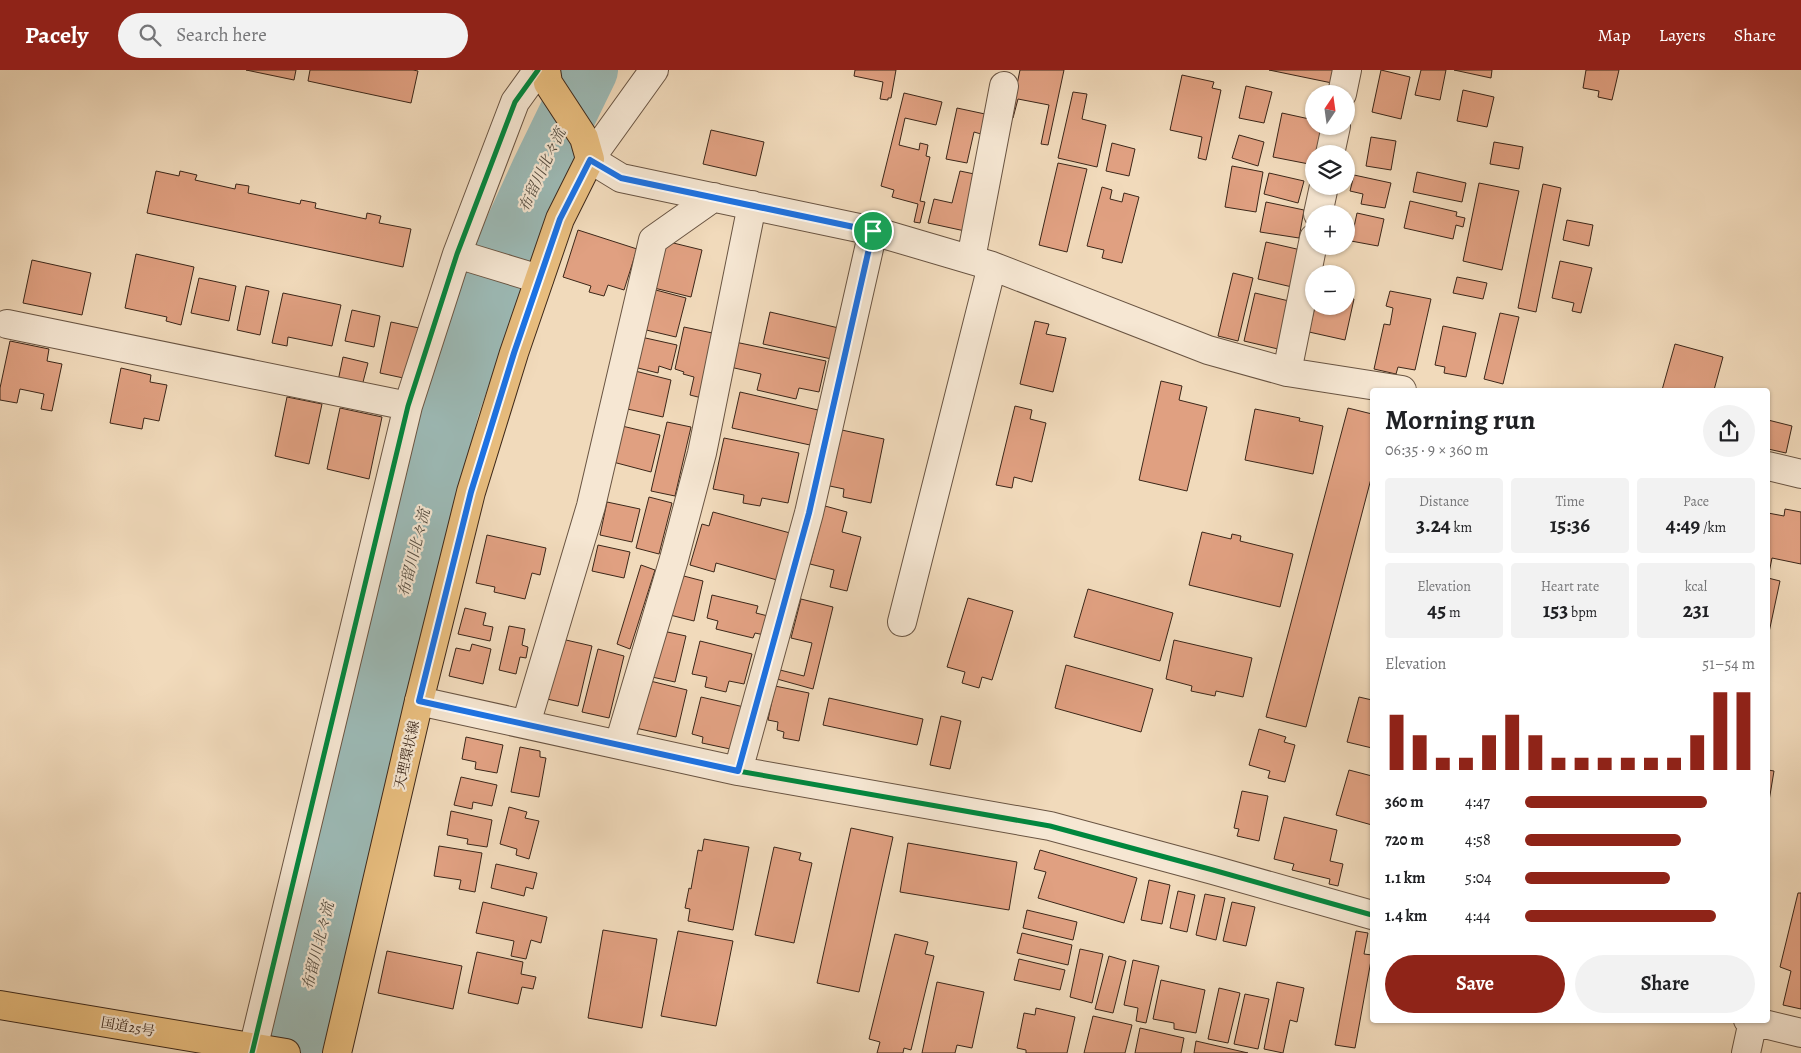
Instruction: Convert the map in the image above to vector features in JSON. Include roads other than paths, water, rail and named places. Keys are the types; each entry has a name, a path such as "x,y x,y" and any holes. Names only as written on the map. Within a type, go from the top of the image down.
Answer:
{"main road":[{"path":"544,74 587,149"},
{"name":"天理環状線","path":"337,1053 419,701 471,492 539,279 587,149"},
{"name":"国道25号","path":"0,1005 264,1051"}],"street":[{"path":"654,70 587,149 621,178 873,231 981,262 1208,350 1287,372 1389,388"},
{"path":"1344,85 1347,70"},
{"path":"264,1051 408,406 457,254 515,102 544,74"},
{"path":"902,622 981,262 1004,86"},
{"path":"526,724 591,506 654,240 714,197"},
{"path":"619,744 674,559 702,453 752,205"},
{"path":"738,771 809,513 873,231"},
{"path":"457,254 539,279"},
{"path":"1287,372 1311,255"},
{"path":"8,324 408,406"},
{"path":"1770,466 1801,474"},
{"path":"419,701 738,771 1050,826 1370,914"},
{"path":"1746,1053 1750,1023"},
{"path":"1758,1023 1801,1033"}],"waterway":[{"name":"布留川北々流","path":"292,1053 450,409 506,245 589,70"}]}
